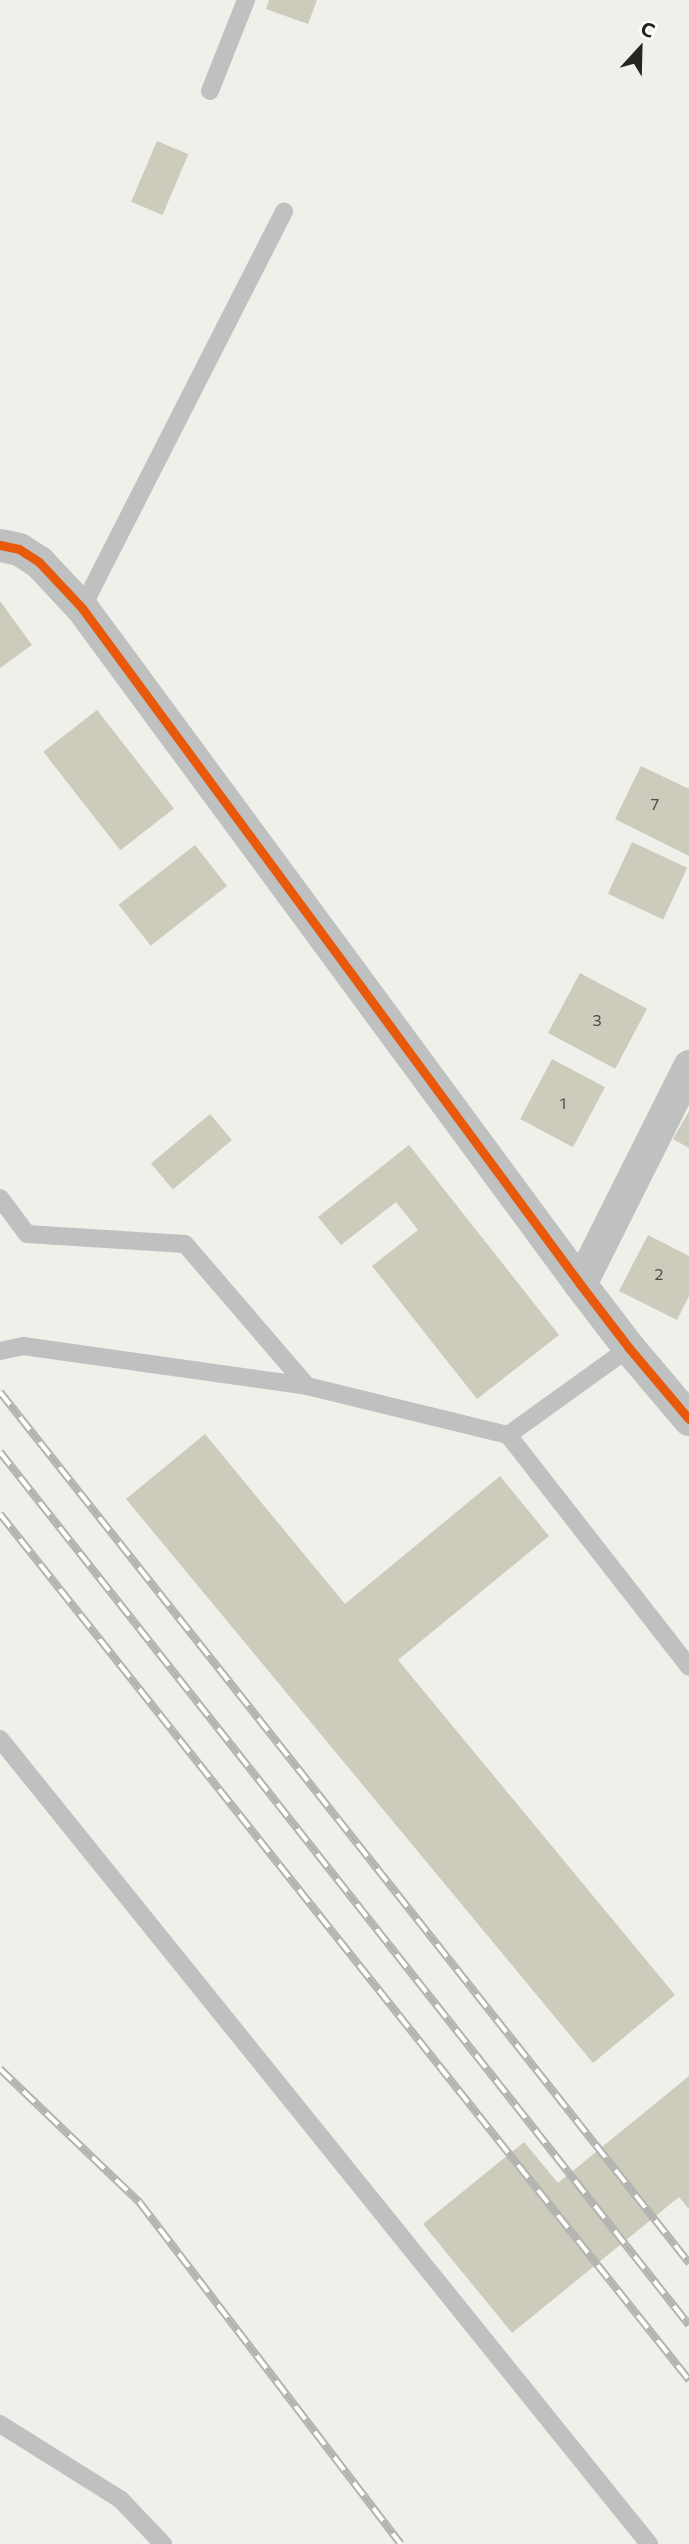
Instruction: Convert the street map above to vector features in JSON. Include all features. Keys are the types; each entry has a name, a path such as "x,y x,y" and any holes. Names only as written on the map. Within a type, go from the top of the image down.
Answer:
{"street":[{"path":"0,545 19,549 39,562 82,608 580,1284 689,1419"},
{"path":"580,1284 689,1066"}],"lane":[{"path":"210,91 246,0"},
{"path":"82,608 284,212"},
{"path":"0,1198 27,1234 185,1244 307,1386"},
{"path":"0,1351 23,1346 307,1386 508,1435 689,1667"},
{"path":"508,1435 629,1348"},
{"path":"0,1739 649,2544"},
{"path":"0,2424 121,2500 163,2544"}],"building":[{"path":"269,0 317,0 308,24 266,9"},
{"path":"157,141 188,154 163,215 131,202"},
{"path":"0,601 32,645 0,668"},
{"path":"97,710 174,809 120,850 43,752"},
{"path":"641,766 689,789 689,856 615,819"},
{"path":"632,842 687,868 663,919 608,894"},
{"path":"195,845 227,886 151,946 119,905"},
{"path":"580,973 647,1009 615,1069 548,1033"},
{"path":"552,1059 605,1087 573,1147 520,1119"},
{"path":"689,1111 689,1148 673,1139"},
{"path":"210,1114 232,1140 173,1190 151,1163"},
{"path":"409,1145 559,1335 477,1399 372,1266 418,1230 396,1202 341,1245 318,1217"},
{"path":"648,1235 689,1256 689,1296 677,1320 619,1291"},
{"path":"205,1434 345,1604 500,1476 549,1536 398,1660 675,1995 593,2063 126,1499"},
{"path":"689,2076 689,2209 679,2197 512,2333 423,2224 524,2142 558,2183"}],"railway":[{"path":"0,1392 689,2263"},
{"path":"0,1452 689,2325"},
{"path":"0,1514 689,2380"},
{"path":"0,2069 140,2203 401,2544"}],"cycle path":[{"path":"0,545 19,549 39,562 82,608 580,1284 689,1419"}]}
